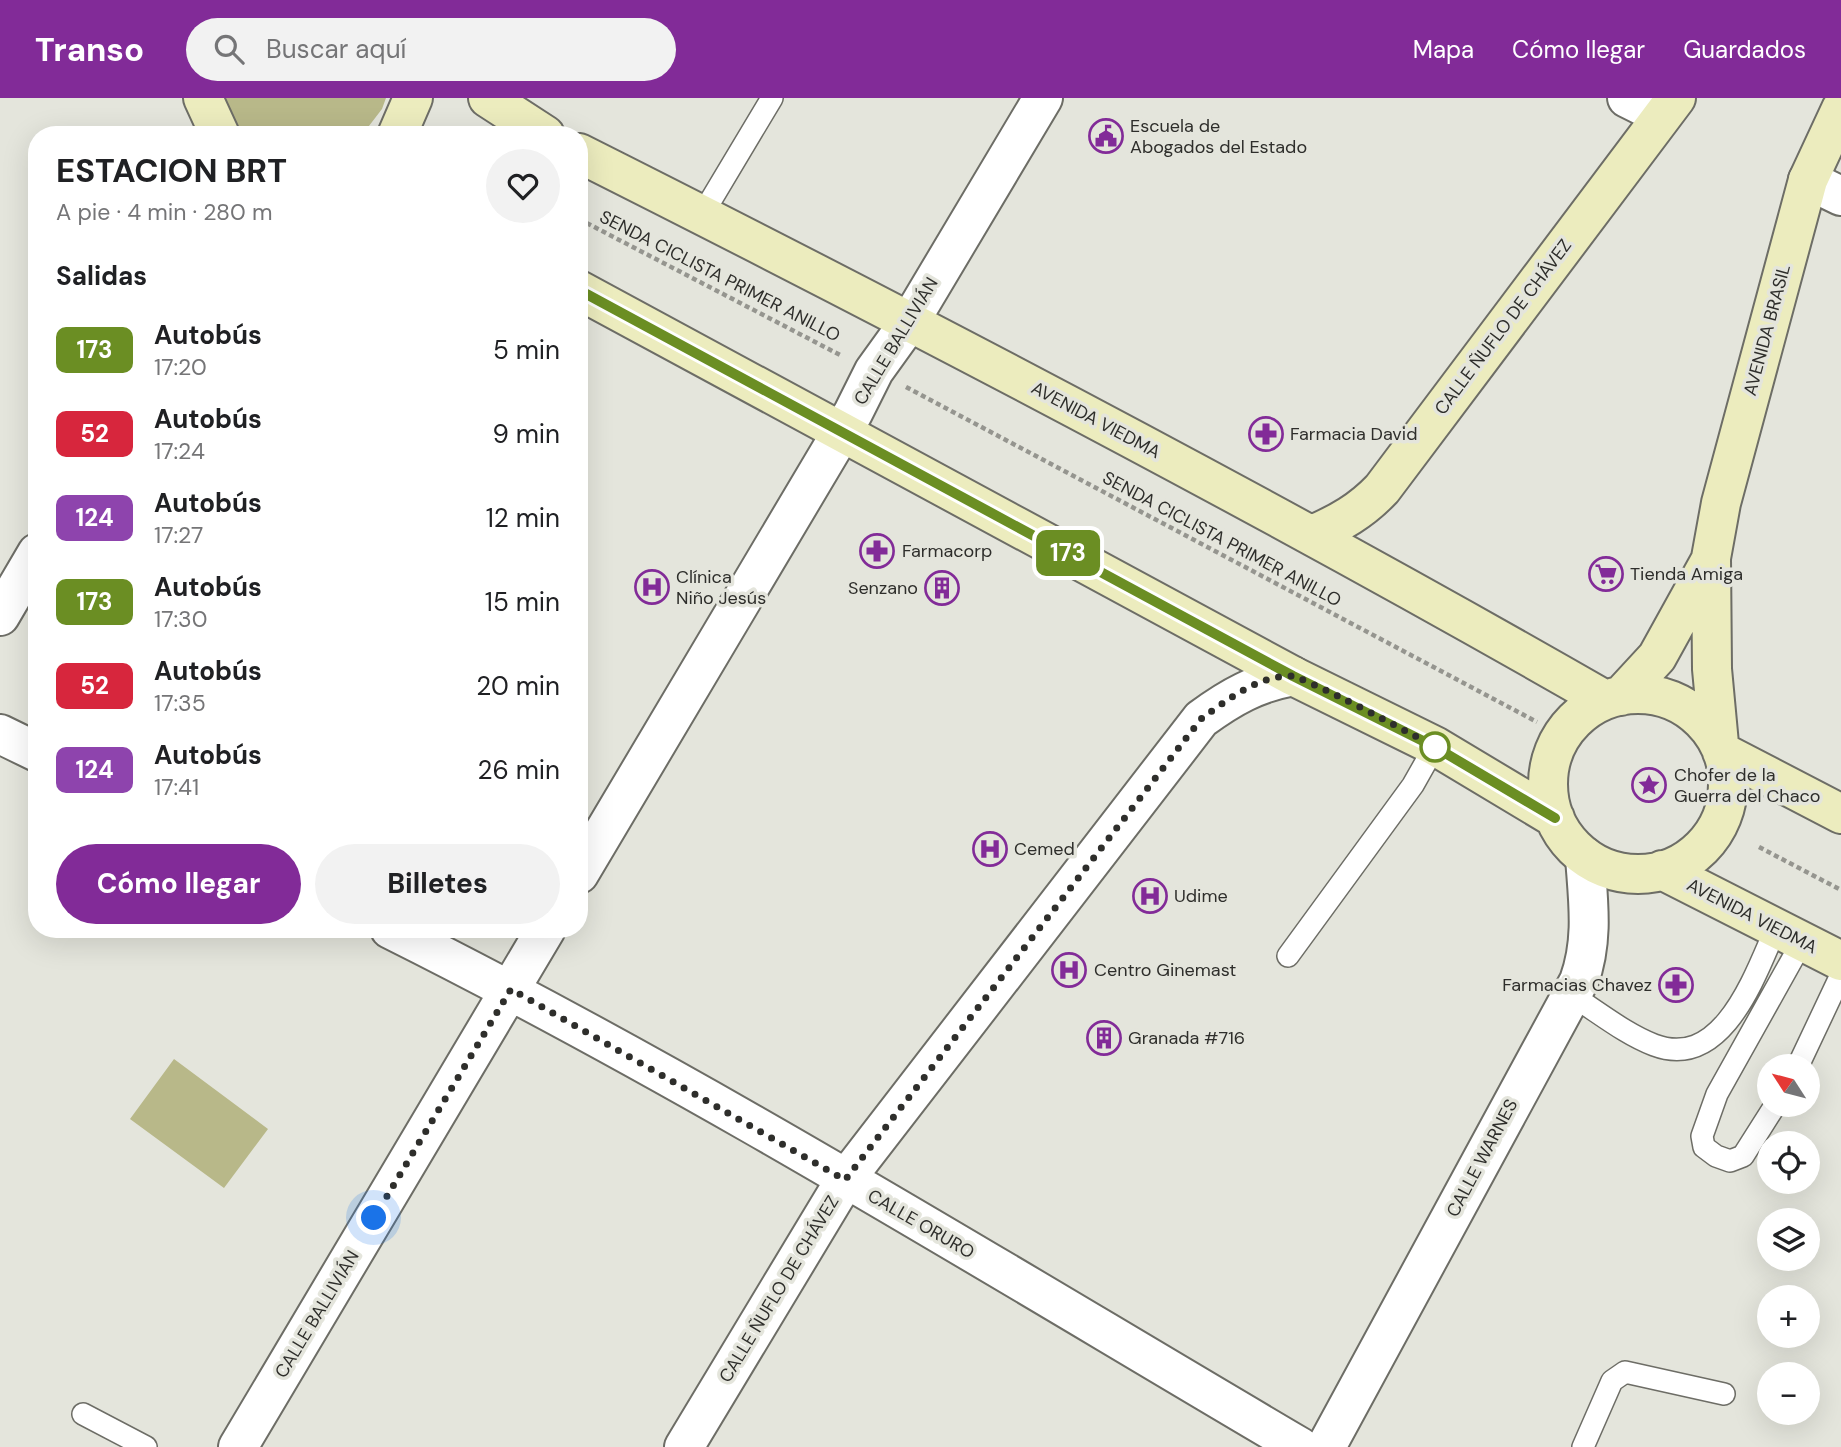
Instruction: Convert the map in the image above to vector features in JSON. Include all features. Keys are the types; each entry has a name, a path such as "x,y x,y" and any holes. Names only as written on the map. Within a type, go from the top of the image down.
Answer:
{"main road":[{"path":"204,98 215,126"},
{"path":"401,126 414,98"},
{"path":"488,98 531,126"},
{"name":"CALLE ÑUFLO DE CHÁVEZ","path":"1312,535 1341,523 1364,508 1382,489 1668,106"},
{"name":"AVENIDA BRASIL","path":"1721,748 1712,669 1711,558 1721,503 1824,188 1841,108"},
{"name":"AVENIDA VIEDMA","path":"588,158 910,321 1613,698"},
{"path":"588,295 843,430 1293,676 1435,747 1555,818"},
{"name":"AVENIDA BRASIL","path":"1613,698 1657,657 1711,558"},
{"path":"1644,694 1678,703 1706,724 1721,748 1727,793 1719,822 1694,854 1662,870 1626,873 1585,857 1562,833 1555,818 1548,782 1552,757 1572,723 1613,698 1644,694"},
{"path":"1721,748 1841,814"},
{"name":"AVENIDA VIEDMA","path":"1662,870 1841,961"}],"street":[{"name":"CALLE BALLIVIÁN","path":"588,859 843,430 874,371 910,321 1043,98"},
{"path":"1627,98 1668,106"},
{"path":"0,616 28,568"},
{"name":"CALLE ÑUFLO DE CHÁVEZ","path":"684,1447 845,1180 1201,719 1236,693 1264,681 1293,676"},
{"path":"0,734 28,748"},
{"name":"CALLE WARNES","path":"1326,1447 1571,995 1588,955 1585,857"},
{"name":"CALLE ORURO","path":"408,938 511,989 845,1180 1300,1447"},
{"name":"CALLE BALLIVIÁN","path":"238,1447 541,938"}],"lane":[{"path":"702,215 772,98"},
{"path":"1288,956 1413,785 1435,747"},
{"path":"1571,995 1652,1044 1673,1051 1687,1048 1714,1035 1726,1025 1749,987 1789,935"},
{"path":"1768,1117 1743,1156 1730,1161 1716,1156 1704,1147 1702,1136 1717,1094 1789,935"},
{"path":"1804,1054 1841,975"},
{"path":"1583,1447 1612,1381 1625,1372 1724,1394"},
{"path":"83,1414 146,1447"}],"path":[{"name":"SENDA CICLISTA PRIMER ANILLO","path":"588,224 848,359"},
{"name":"SENDA CICLISTA PRIMER ANILLO","path":"905,386 1537,722"},
{"path":"1759,847 1841,890"}],"green space":[{"path":"223,98 386,98 382,109 369,126 239,126 228,113"},
{"path":"174,1059 268,1129 224,1188 130,1119"}],"bus line":[{"name":"173","path":"588,295 843,430 1293,676 1435,747 1555,818"}],"place":[{"name":"Escuela de Abogados del Estado","path":"1106,136"},
{"name":"Farmacia David","path":"1266,434"},
{"name":"Farmacorp","path":"877,551"},
{"name":"Tienda Amiga","path":"1606,574"},
{"name":"Clínica Niño Jesús","path":"652,587"},
{"name":"Senzano","path":"942,588"},
{"name":"Chofer de la Guerra del Chaco","path":"1649,785"},
{"name":"Cemed","path":"990,849"},
{"name":"Udime","path":"1150,896"},
{"name":"Centro Ginemast","path":"1069,970"},
{"name":"Farmacias Chavez","path":"1676,985"},
{"name":"Granada #716","path":"1104,1038"}],"route":[{"path":"374,1218 511,989 845,1180 1201,719 1236,693 1264,681 1293,676 1435,747"}]}
